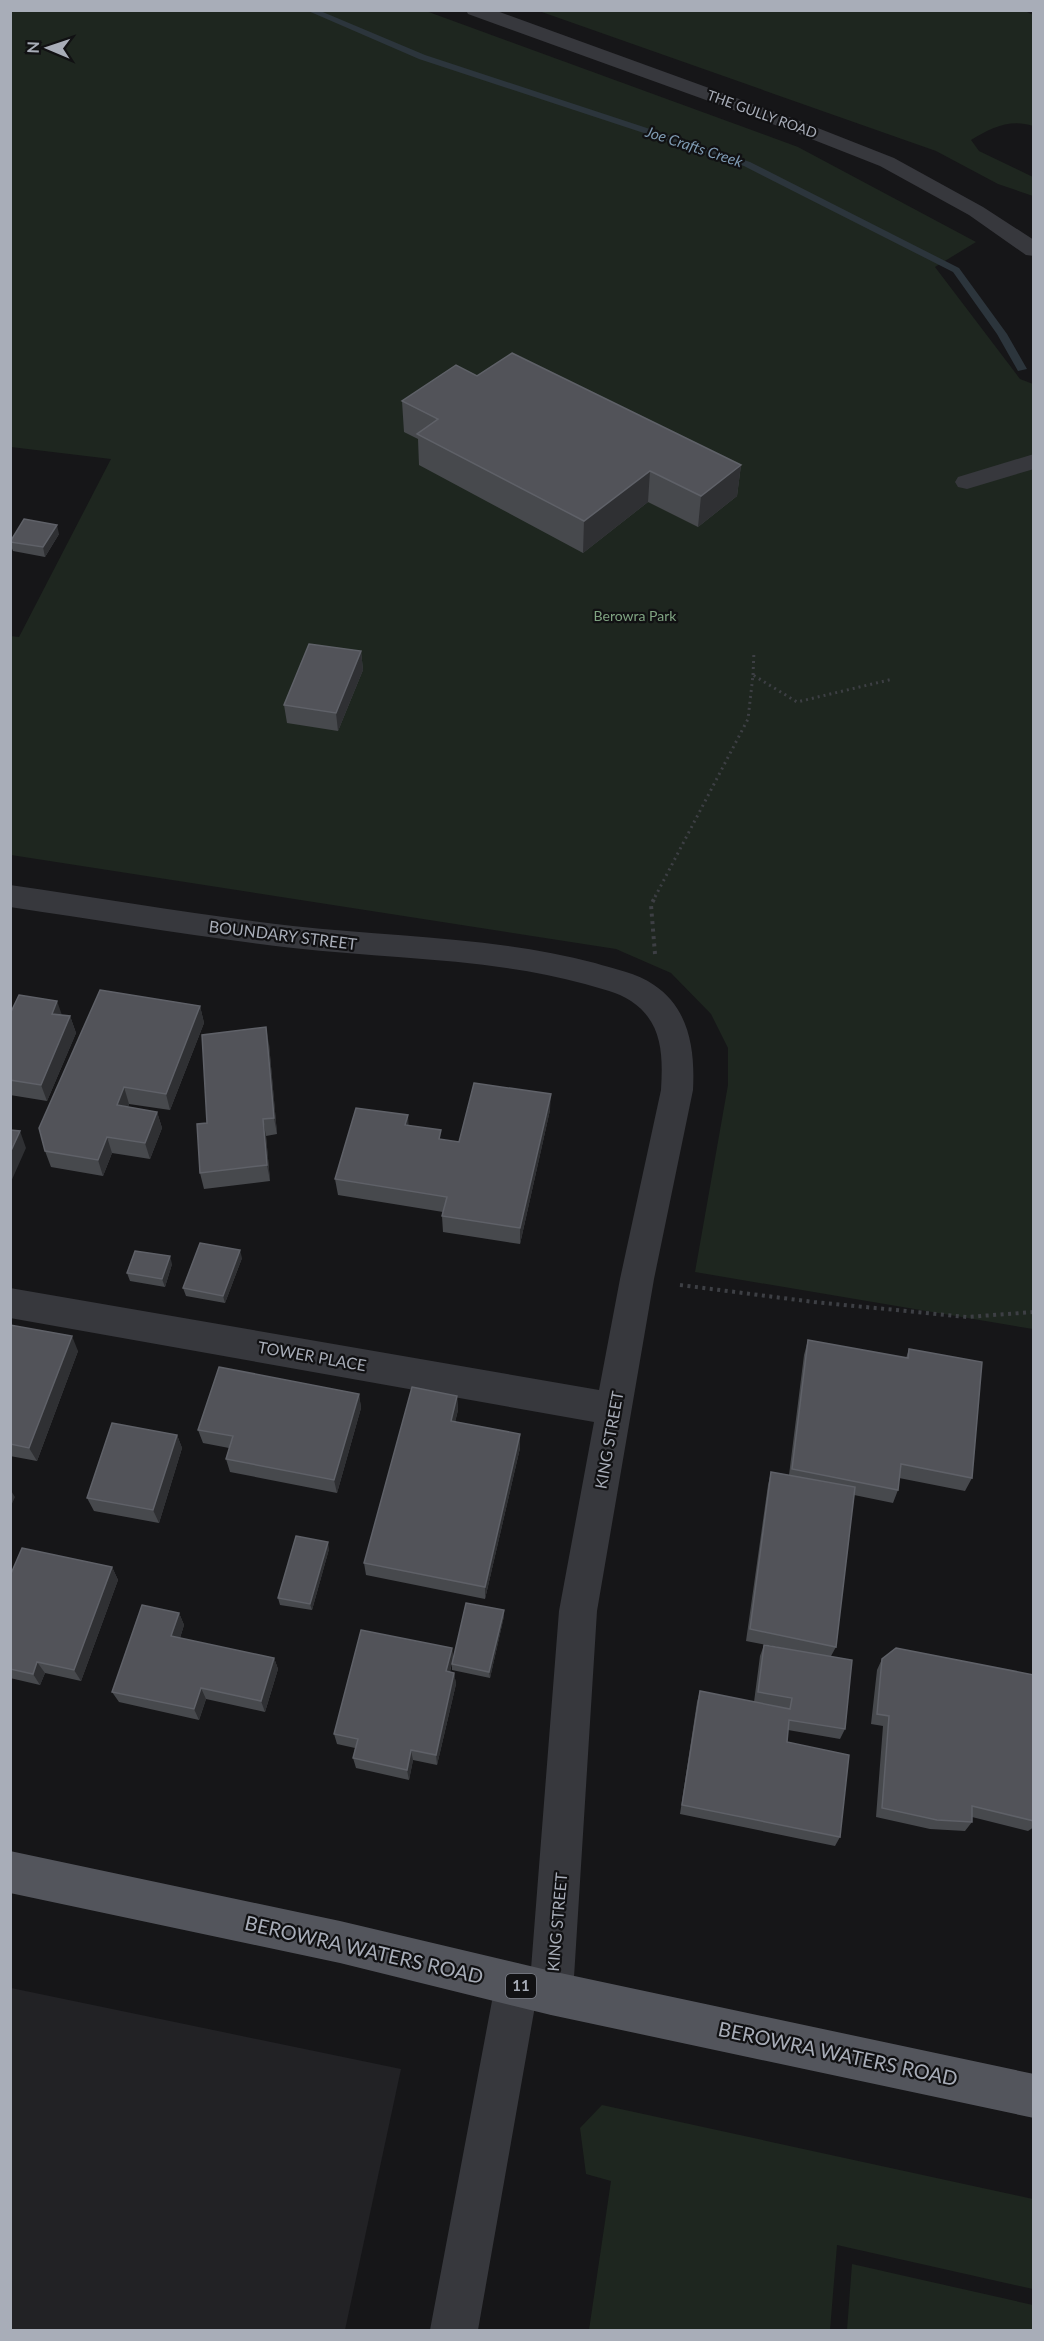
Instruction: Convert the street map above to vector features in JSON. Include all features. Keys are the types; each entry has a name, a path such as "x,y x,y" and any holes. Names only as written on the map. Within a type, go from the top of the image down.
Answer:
{"main road":[{"name":"BEROWRA WATERS ROAD","path":"10,1872 340,1942 534,1989 1034,2096"}],"street":[{"name":"THE GULLY ROAD","path":"475,10 793,125 887,162 976,211 1034,250"},
{"path":"967,482 1034,461"},
{"name":"BOUNDARY STREET","path":"10,896 207,926 332,942 460,951 556,965"},
{"name":"KING STREET","path":"454,2331 534,1989 578,1611 637,1279 677,1090 679,1065 676,1036 663,1012 645,994 628,985 556,965"},
{"name":"TOWER PLACE","path":"10,1302 614,1409"}],"path":[{"path":"655,959 651,905 748,719 754,651"},
{"path":"753,675 797,702 893,680"},
{"path":"637,1279 813,1302 967,1317 1034,1312"}],"shaded area":[{"path":"11,1988 401,2069 345,2330 11,2330"}],"green space":[{"name":"Berowra Park","path":"11,11 426,11 798,147 976,242 935,267 1020,379 1033,384 1033,1329 695,1272 728,1085 728,1048 711,1014 671,973 616,949 11,855 10,636 19,637 111,459 11,447"},
{"path":"539,11 1025,11 1033,15 1033,126 1009,124 971,140 979,151 1033,177 1033,196 998,184 936,151"},
{"path":"602,2105 1033,2199 1033,2289 837,2245 830,2330 589,2330 611,2181 586,2174 580,2128"},
{"path":"852,2264 1033,2305 1033,2330 847,2330"}],"building":[{"path":"512,353 741,465 701,496 650,471 584,521 417,434 438,419 402,401 456,365 477,376"},
{"path":"24,519 57,525 43,547 10,542"},
{"path":"309,644 361,651 336,713 284,705"},
{"path":"100,990 200,1006 166,1094 124,1087 117,1105 157,1112 145,1143 107,1137 98,1160 45,1151 39,1128"},
{"path":"19,995 57,1001 52,1014 70,1016 41,1085 10,1080 10,1014"},
{"path":"266,1027 274,1118 263,1119 267,1165 200,1173 197,1124 207,1123 202,1035"},
{"path":"474,1083 551,1094 520,1228 442,1216 447,1197 335,1179 356,1108 408,1115 405,1125 441,1130 439,1139 459,1142"},
{"path":"10,1130 20,1131 10,1153"},
{"path":"200,1243 240,1250 223,1296 183,1288"},
{"path":"135,1251 170,1256 162,1279 127,1273"},
{"path":"10,1325 72,1336 29,1448 10,1444"},
{"path":"808,1340 908,1358 909,1349 982,1362 972,1478 901,1464 898,1490 792,1469"},
{"path":"219,1367 359,1394 334,1480 226,1459 233,1436 198,1430"},
{"path":"412,1387 457,1396 451,1421 520,1434 485,1587 364,1563"},
{"path":"112,1423 177,1435 153,1510 87,1498"},
{"path":"771,1472 855,1487 836,1647 750,1629"},
{"path":"296,1536 328,1542 310,1604 278,1598"},
{"path":"22,1548 112,1567 74,1670 37,1662 33,1674 10,1669 10,1576"},
{"path":"466,1603 504,1610 489,1672 452,1664"},
{"path":"142,1605 179,1613 171,1636 274,1658 261,1701 201,1688 194,1709 112,1692"},
{"path":"361,1630 452,1648 446,1671 454,1673 436,1755 411,1750 407,1770 353,1758 358,1739 334,1734"},
{"path":"764,1645 852,1660 845,1729 789,1720 787,1742 849,1755 840,1837 682,1805 700,1691 790,1709 792,1698 758,1692"},
{"path":"896,1648 1034,1675 1034,1821 972,1806 972,1822 937,1820 882,1808 889,1716 877,1714 882,1659"}],"waterway":[{"name":"Joe Crafts Creek","path":"310,10 422,57 747,164 956,270 1002,334 1022,369"}]}
